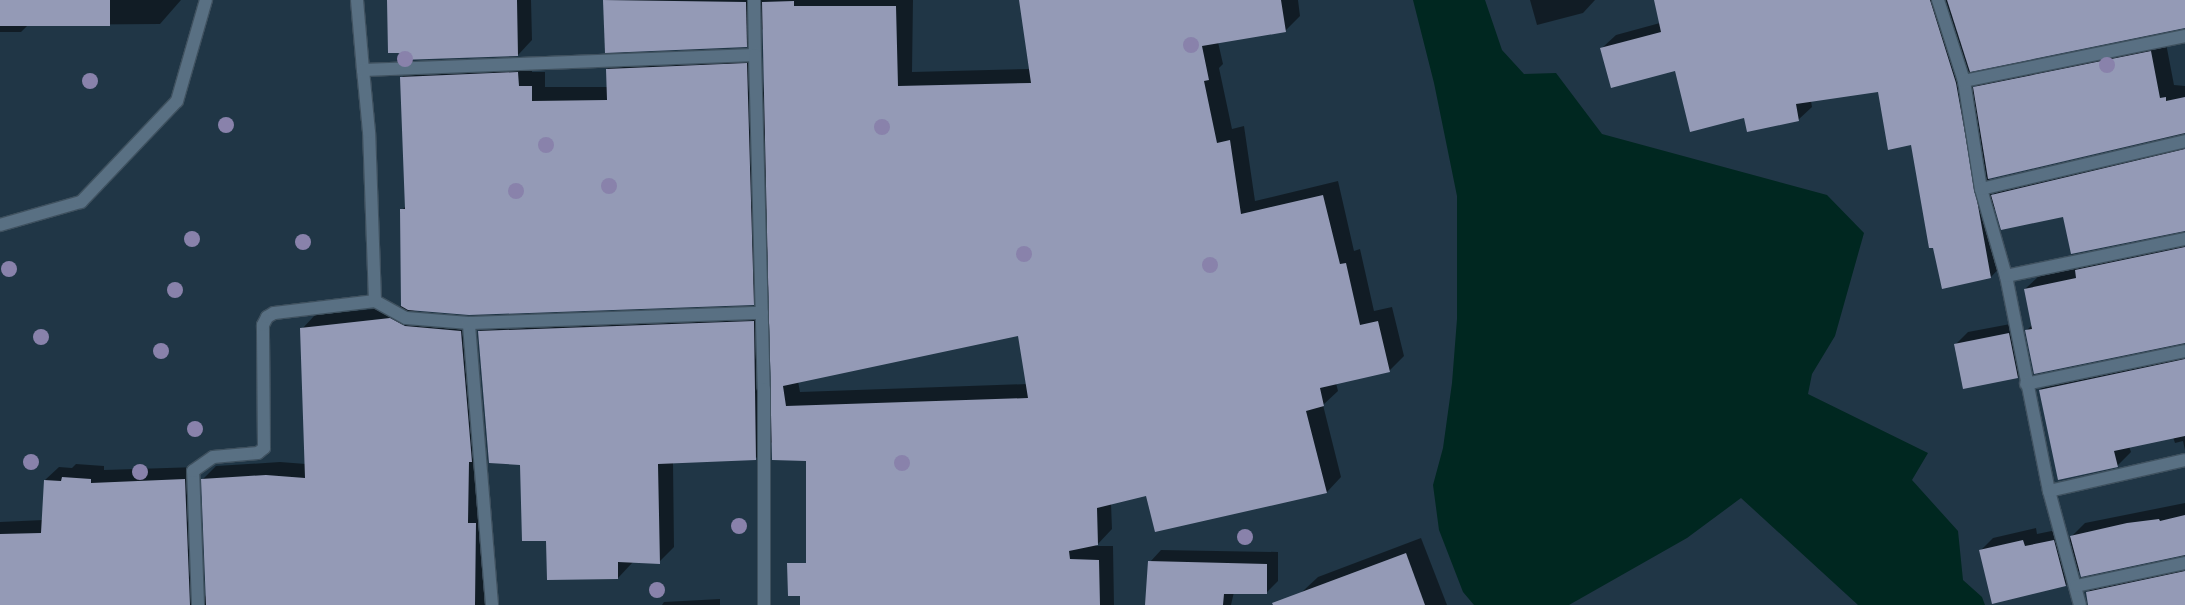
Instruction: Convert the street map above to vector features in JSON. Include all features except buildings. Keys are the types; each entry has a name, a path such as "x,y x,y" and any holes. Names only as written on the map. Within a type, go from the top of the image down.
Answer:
{"street":[{"path":"0,225 81,202 177,101 206,0"},
{"path":"357,0 369,132 375,301"},
{"path":"754,0 762,313 764,605"},
{"path":"1938,0 1964,81 1980,189 2006,276 2026,384 2049,490 2080,605"},
{"path":"1964,81 2185,36"},
{"path":"363,70 755,56"},
{"path":"1980,189 2185,141"},
{"path":"2006,276 2185,239"},
{"path":"198,605 192,470 213,457 258,453 264,448 263,325 274,313 375,301 406,318 469,323 762,313"},
{"path":"469,323 492,605"},
{"path":"2026,384 2185,351"},
{"path":"2049,490 2185,460"},
{"path":"2076,586 2185,563"}],"shaded area":[{"path":"1413,0 1485,0 1502,50 1524,74 1556,73 1602,134 1827,195 1864,233 1835,336 1812,374 1808,394 1928,453 1912,480 1958,531 1963,580 1982,597 1985,605 1858,605 1741,498 1687,538 1569,605 1474,605 1463,592 1439,530 1433,485 1443,448 1452,383 1457,319 1457,196 1434,83"}]}
